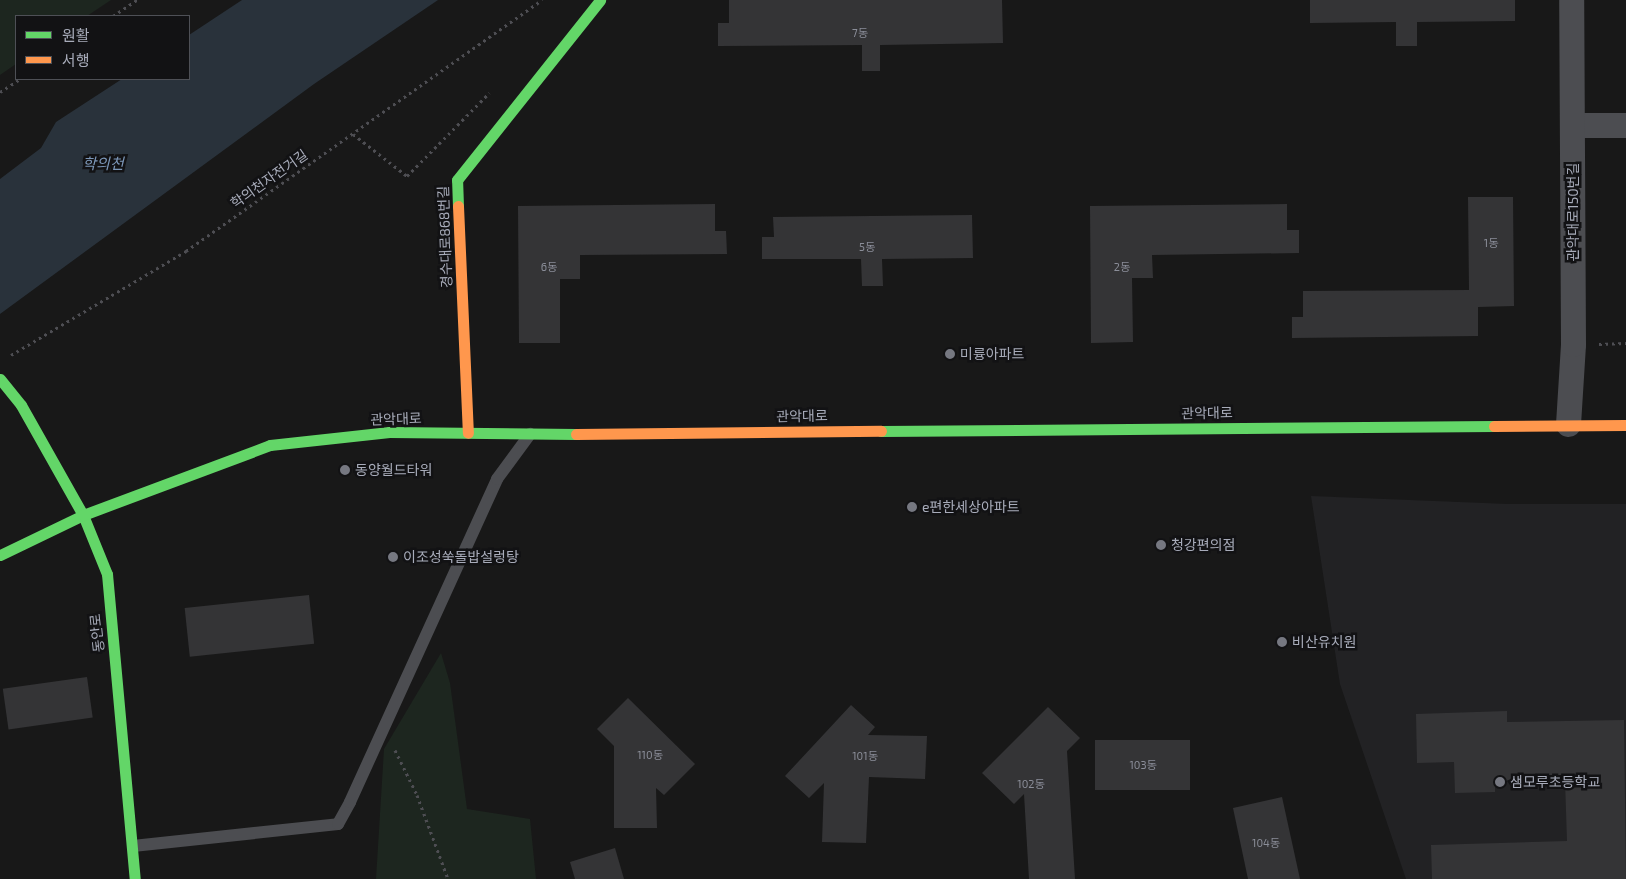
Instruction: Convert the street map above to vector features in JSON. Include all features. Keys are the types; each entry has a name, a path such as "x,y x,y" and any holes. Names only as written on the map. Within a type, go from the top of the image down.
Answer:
{"main road":[{"name":"경수대로868번길","path":"468,433 457,180 600,0"},
{"name":"동안로","path":"0,379 21,405 83,515 107,574 135,879"},
{"name":"관악대로","path":"0,555 83,515 270,445 389,432 530,434 1626,425"}],"street":[{"name":"관악대로150번길","path":"1568,424 1573,344 1572,0"},
{"path":"1573,125 1626,125"}],"lane":[{"path":"133,846 338,824 350,802 498,479 530,434"}],"path":[{"path":"114,15 137,0"},
{"name":"학의천자전거길","path":"5,359 186,251 542,0"},
{"path":"0,92 18,80"},
{"path":"353,134 407,176 491,92"},
{"path":"384,727 417,796 448,879"}],"shaded area":[{"path":"0,0 111,0 88,15 15,15 15,65 0,75"},
{"name":"샘모루초등학교","path":"1311,496 1508,504 1626,504 1626,879 1406,879 1340,684"},
{"path":"441,653 450,683 467,809 530,819 536,879 376,879 384,749"}],"water":[{"name":"학의천","path":"242,0 438,0 314,84 0,314 0,179 41,148 56,122 120,80 190,80 190,34"}],"building":[{"path":"729,0 1002,0 1003,43 880,45 880,71 862,71 862,45 718,46 718,23 729,23"},
{"path":"1310,0 1515,0 1515,21 1417,22 1417,46 1396,46 1396,22 1310,23"},
{"path":"1468,197 1513,197 1514,306 1478,307 1478,336 1292,338 1292,317 1303,317 1303,291 1469,290"},
{"path":"715,204 715,231 726,231 727,254 580,255 580,279 560,279 560,343 519,343 518,206"},
{"path":"1287,204 1287,230 1299,230 1299,253 1152,255 1153,278 1132,278 1133,342 1091,343 1090,206"},
{"path":"972,215 973,258 882,259 883,286 862,286 861,259 762,259 762,237 774,237 773,217"},
{"path":"309,595 314,644 190,657 185,608"},
{"path":"87,677 93,718 9,729 3,689"},
{"path":"628,698 695,764 664,795 656,788 657,828 614,828 614,746 597,729"},
{"path":"851,705 875,727 868,735 927,736 925,779 869,777 866,843 822,842 824,783 809,798 785,776"},
{"path":"1048,707 1080,738 1067,751 1075,879 1029,879 1024,794 1014,804 982,773"},
{"path":"1507,711 1507,722 1624,720 1626,879 1432,879 1431,845 1567,841 1565,780 1495,781 1495,792 1455,793 1454,762 1417,763 1416,714"},
{"path":"1095,740 1190,740 1190,790 1095,790"},
{"path":"1282,797 1300,879 1248,879 1233,808"},
{"path":"615,848 624,879 575,879 570,862"}],"traffic: fast":[{"path":"458,206 457,180 600,0"},
{"path":"0,379 21,405 83,515 107,574 135,879"},
{"path":"881,431 1494,426"},
{"path":"0,555 83,515 270,445 389,432 576,434"}],"traffic: slow":[{"path":"458,206 468,433"},
{"path":"1494,426 1626,425"},
{"path":"576,434 881,431"}],"place":[{"name":"미륭아파트","path":"950,354"},
{"name":"동양월드타워","path":"345,470"},
{"name":"e편한세상아파트","path":"912,507"},
{"name":"청강편의점","path":"1161,545"},
{"name":"이조성쑥돌밥설렁탕","path":"393,557"},
{"name":"비산유치원","path":"1282,642"},
{"name":"샘모루초등학교","path":"1500,782"}]}
